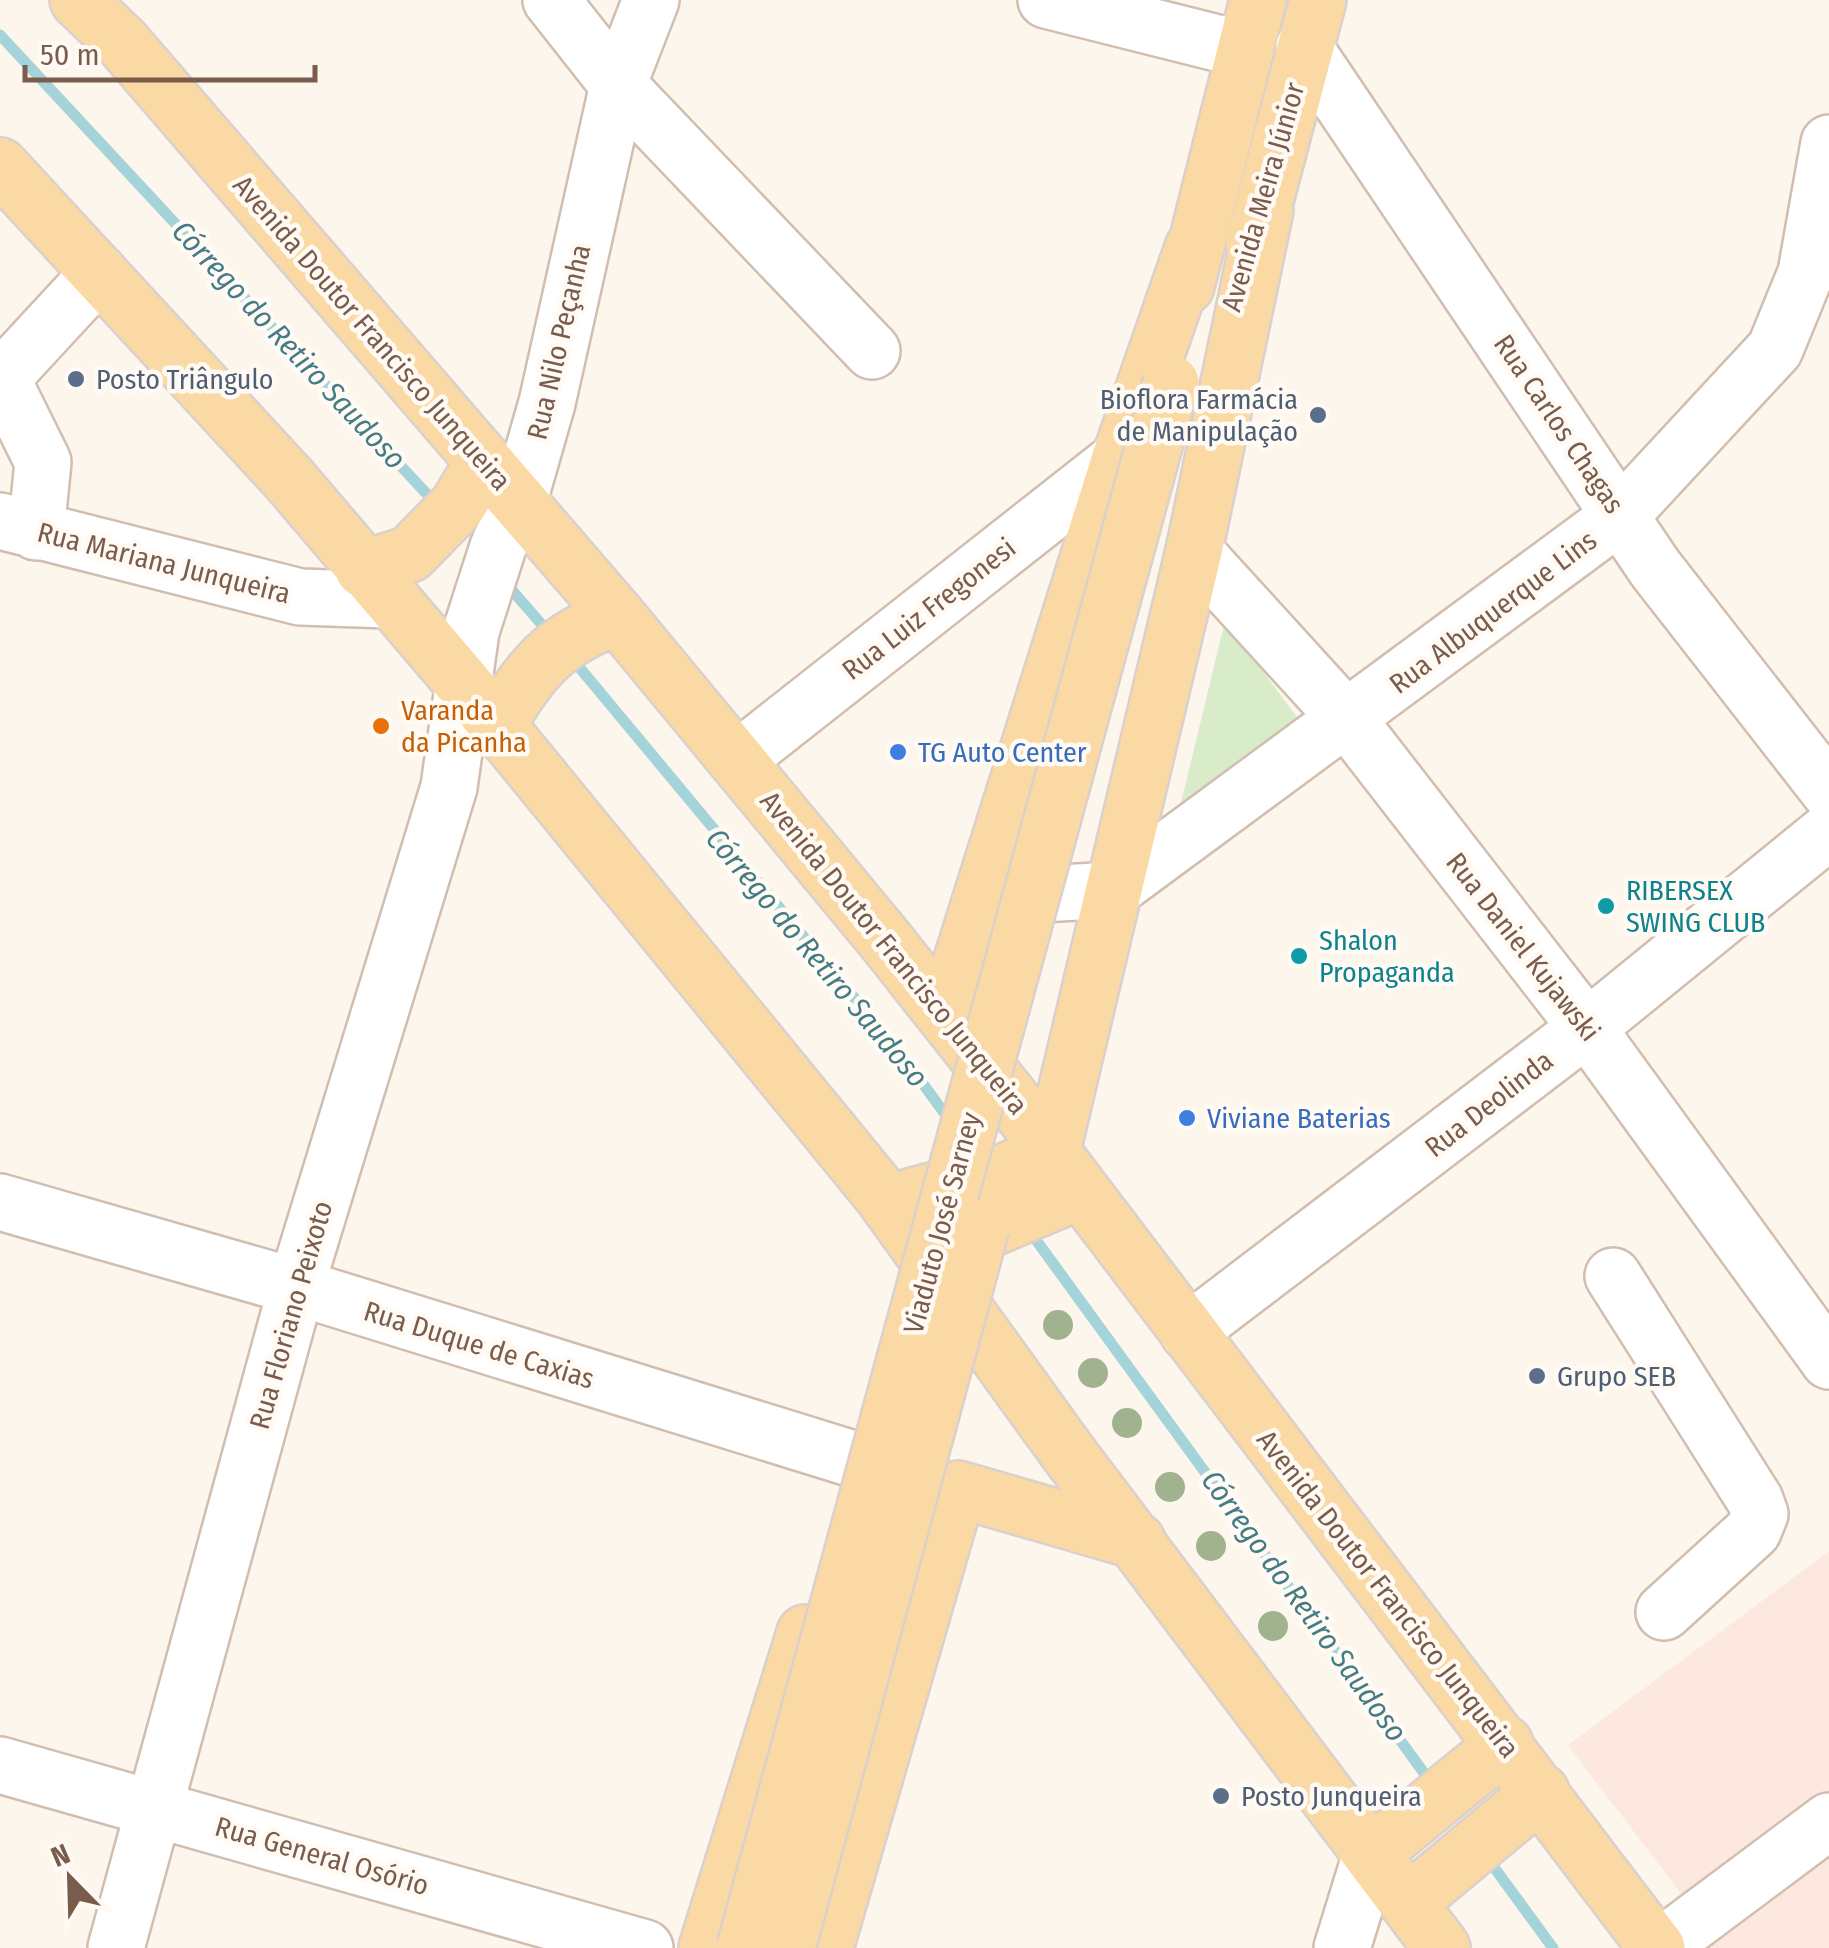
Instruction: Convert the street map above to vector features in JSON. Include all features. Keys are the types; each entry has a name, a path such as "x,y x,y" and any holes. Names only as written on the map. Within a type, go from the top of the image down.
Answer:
{"main road":[{"name":"Avenida Doutor Francisco Junqueira","path":"78,0 124,43 470,484 598,623 738,759 945,1014 1044,1180 1188,1332 1529,1803 1658,1948"},
{"name":"Avenida Meira Júnior","path":"1188,388 1265,210 1311,23"},
{"name":"Avenida Meira Júnior","path":"1188,388 1193,248 1252,25"},
{"path":"0,166 290,478 467,656 497,726 946,1247 1137,1541 1421,1893 1442,1948"},
{"path":"707,1948 858,1463 946,1247 1044,1180 1194,551 1265,210"},
{"path":"945,1014 1120,458 1193,248"},
{"name":"Viaduto José Sarney","path":"745,1948 1188,388"},
{"name":"Viaduto José Sarney","path":"787,1948 1188,388"},
{"path":"388,575 470,484"},
{"path":"497,726 524,680 598,623"},
{"path":"901,1195 1044,1180"},
{"path":"825,1948 958,1489 1137,1541"},
{"path":"1383,1844 1493,1754"},
{"path":"1421,1893 1529,1803"}],"street":[{"path":"551,0 618,85 872,352"},
{"name":"Rua Nilo Peçanha","path":"467,656 547,403 618,85 651,0"},
{"path":"1046,0 1252,25"},
{"name":"Rua Carlos Chagas","path":"1311,23 1655,568 1829,791"},
{"name":"Rua Albuquerque Lins","path":"1112,890 1348,720 1621,515 1775,349 1818,280 1829,143"},
{"path":"18,526 43,462 1,379 99,273"},
{"name":"Rua Luiz Fregonesi","path":"738,759 1120,458"},
{"name":"Rua Mariana Junqueira","path":"18,526 300,597 388,575"},
{"name":"Rua Daniel Kujawski","path":"1194,551 1348,720 1587,1028 1829,1361"},
{"name":"Rua Floriano Peixoto","path":"116,1948 297,1288 449,788 467,656"},
{"name":"Rua Deolinda","path":"1188,1332 1587,1028 1829,830"},
{"path":"983,898 1112,890"},
{"name":"Rua Duque de Caxias","path":"0,1202 297,1288 858,1463 958,1489"},
{"path":"1613,1276 1756,1500 1760,1514 1753,1531 1664,1612"},
{"name":"Rua General Osório","path":"0,1765 645,1948"},
{"path":"1658,1948 1829,1821"},
{"path":"1342,1948 1383,1844"}],"shaded area":[{"path":"1829,1551 1829,1796 1685,1899 1568,1745"},
{"path":"1829,1852 1829,1948 1697,1948"}],"green space":[{"path":"1225,621 1318,745 1163,877"}],"waterway":[{"name":"Córrego do Retiro Saudoso","path":"0,35 438,506"},
{"name":"Córrego do Retiro Saudoso","path":"503,580 550,634"},
{"name":"Córrego do Retiro Saudoso","path":"569,655 902,1055 953,1125"},
{"name":"Córrego do Retiro Saudoso","path":"1028,1229 1432,1784"},
{"name":"Córrego do Retiro Saudoso","path":"1485,1855 1553,1948"}],"place":[{"name":"Posto Triângulo","path":"76,379"},
{"name":"Bioflora Farmácia de Manipulação","path":"1318,415"},
{"name":"Varanda da Picanha","path":"381,726"},
{"name":"TG Auto Center","path":"898,752"},
{"name":"RIBERSEX SWING CLUB","path":"1606,906"},
{"name":"Shalon Propaganda","path":"1299,956"},
{"name":"Viviane Baterias","path":"1187,1118"},
{"name":"Grupo SEB","path":"1537,1376"},
{"name":"Posto Junqueira","path":"1221,1796"}]}
